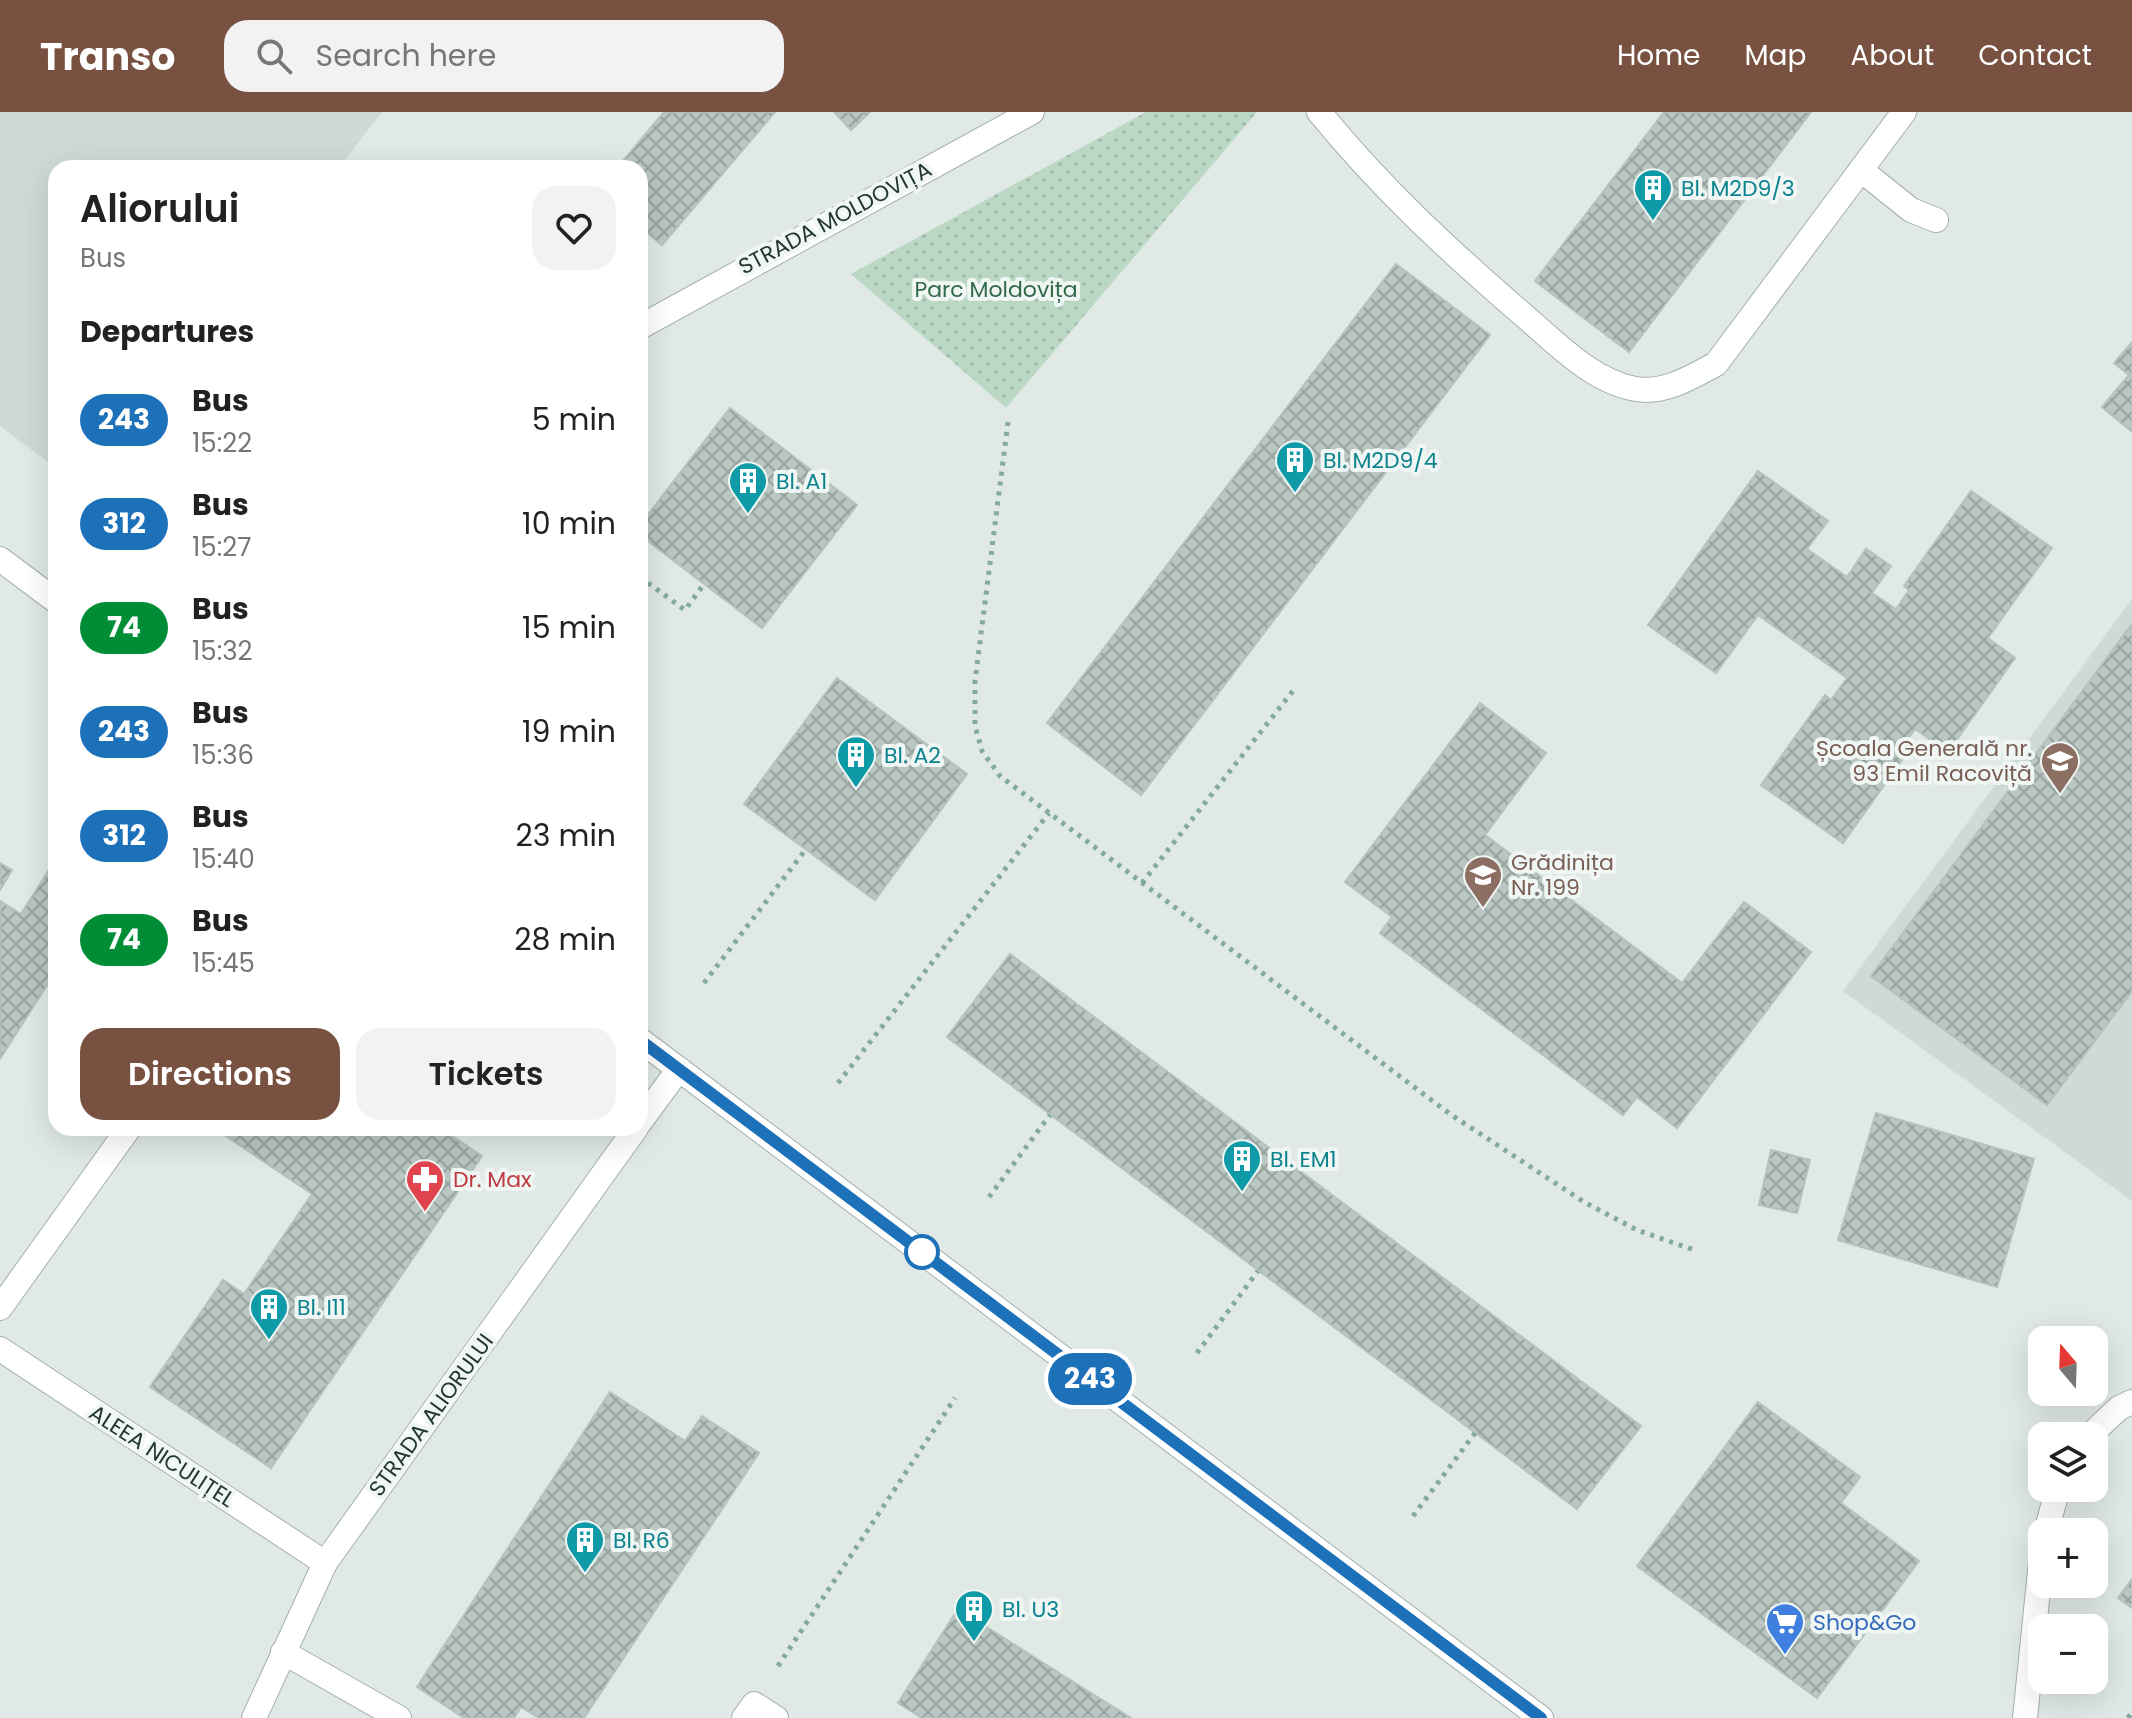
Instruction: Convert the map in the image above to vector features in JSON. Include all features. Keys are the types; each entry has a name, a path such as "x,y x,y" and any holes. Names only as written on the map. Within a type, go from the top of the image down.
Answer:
{"street":[{"name":"STRADA MOLDOVIȚA","path":"648,323 1032,112"},
{"path":"1319,112 1362,164 1426,231 1558,344 1609,382 1640,390 1681,383 1716,364 1904,112"},
{"path":"1861,170 1911,210 1936,220"},
{"path":"0,559 48,595"},
{"path":"648,1046 1541,1718"},
{"path":"648,1111 679,1069"},
{"path":"0,1308 123,1136"},
{"name":"STRADA ALIORULUI","path":"254,1718 325,1563 630,1136"},
{"name":"ALEEA NICULIȚEL","path":"0,1349 325,1563"},
{"path":"2104,1422 2119,1408 2132,1402"},
{"path":"2025,1718 2037,1598"},
{"path":"283,1652 399,1718"},
{"path":"749,1711 776,1718"}],"path":[{"path":"1008,422 975,681 975,726 982,751 1000,776 1475,1130 1584,1202 1637,1230 1697,1251"},
{"path":"648,583 685,610 704,584"},
{"path":"1142,883 1296,687"},
{"path":"838,1083 1049,813"},
{"path":"704,983 806,849"},
{"path":"989,1197 1050,1115"},
{"path":"1197,1353 1258,1271"},
{"path":"749,1711 955,1398"},
{"path":"1413,1516 1475,1433"},
{"path":"2128,1718 2132,1712"}],"shaded area":[{"path":"0,112 382,112 345,160 48,160 48,462 0,426"},
{"name":"Școala Generală nr. 93 Emil Racoviță","path":"2132,599 2132,1201 1843,991"}],"green space":[{"name":"Parc Moldovița","path":"1146,112 1257,112 1006,408 851,274"}],"building":[{"path":"664,112 775,112 662,245 648,234 648,160 624,160"},
{"path":"834,112 870,112 851,130"},
{"name":"Bl. M2D9/3","path":"1664,112 1811,112 1629,352 1535,281"},
{"name":"Bl. M2D9/4","path":"1396,264 1490,335 1141,795 1047,723"},
{"path":"2132,342 2132,432 2102,407 2129,375 2114,363"},
{"name":"Bl. A1","path":"730,408 857,505 762,628 648,541 648,515"},
{"path":"1758,471 1828,521 1807,549 1847,577 1866,549 1891,566 1872,593 1896,609 1909,590 1904,586 1971,491 2052,548 1988,638 2015,658 1948,752 1915,729 1899,751 1905,756 1843,843 1761,785 1825,695 1831,700 1847,678 1758,615 1716,673 1648,625"},
{"name":"Școala Generală nr. 93 Emil Racoviță","path":"2132,624 2132,991 2047,1105 1871,976"},
{"name":"Bl. A2","path":"837,678 967,774 875,900 744,804"},
{"name":"Grădinița Nr. 199","path":"1480,703 1546,753 1485,835 1682,983 1744,902 1811,952 1677,1128 1637,1097 1623,1115 1380,933 1392,917 1345,882"},
{"path":"0,863 12,870 0,890"},
{"path":"48,871 48,984 0,1059 0,901 21,914"},
{"name":"Bl. EM1","path":"1010,954 1641,1426 1577,1509 947,1037"},
{"path":"1876,1113 2034,1159 1997,1287 1838,1240"},
{"name":"Bl. I11","path":"226,1136 452,1136 482,1156 271,1468 150,1387 223,1280 244,1294 312,1194"},
{"path":"1771,1150 1810,1160 1797,1213 1759,1205"},
{"name":"Bl. R6","path":"610,1392 685,1441 702,1416 759,1453 584,1718 539,1718 521,1707 514,1718 464,1718 417,1687"},
{"path":"1758,1402 1860,1477 1841,1503 1919,1561 1817,1698 1637,1566"},
{"path":"2132,1579 2132,1608 2118,1598"},
{"name":"Bl. U3","path":"958,1609 1131,1718 922,1718 898,1703"}],"bus line":[{"name":"243","path":"648,1046 1541,1718"}],"place":[{"name":"Bl. M2D9/3","path":"1653,222"},
{"name":"Bl. M2D9/4","path":"1295,494"},
{"name":"Bl. A1","path":"748,515"},
{"name":"Bl. A2","path":"856,789"},
{"name":"Școala Generală nr. 93 Emil Racoviță","path":"2060,795"},
{"name":"Grădinița Nr. 199","path":"1483,909"},
{"name":"Bl. EM1","path":"1242,1193"},
{"name":"Dr. Max","path":"425,1213"},
{"name":"Bl. I11","path":"269,1341"},
{"name":"Bl. R6","path":"585,1574"},
{"name":"Bl. U3","path":"974,1643"},
{"name":"Shop&Go","path":"1785,1656"}]}
